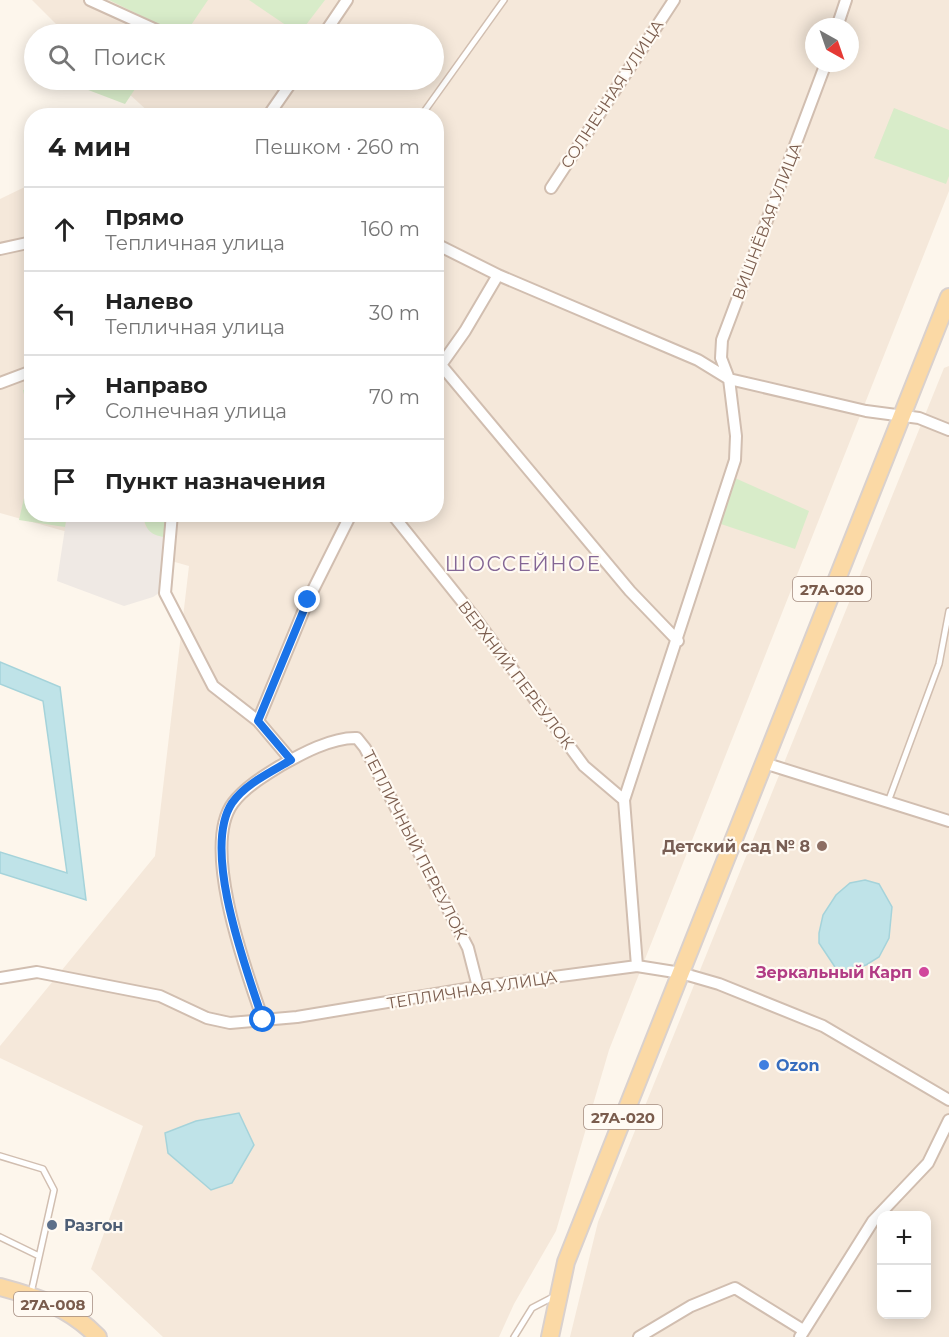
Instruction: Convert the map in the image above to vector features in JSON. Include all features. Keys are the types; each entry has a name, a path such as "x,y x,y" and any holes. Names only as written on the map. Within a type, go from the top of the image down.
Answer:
{"main road":[{"name":"27А-020","path":"549,1337 566,1262 949,297"},
{"name":"27А-008","path":"0,1287 31,1295 64,1309 98,1337"}],"street":[{"path":"90,0 143,24"},
{"path":"331,24 347,0"},
{"name":"СОЛНЕЧНАЯ УЛИЦА","path":"551,188 674,0"},
{"path":"840,18 846,0"},
{"name":"ВИШНЁВАЯ УЛИЦА","path":"624,800 678,641 735,460 736,436 729,380 721,358 722,340 823,72"},
{"path":"274,108 286,90"},
{"path":"0,249 24,244"},
{"path":"444,248 498,275 698,360 729,380 866,411 919,418 949,430"},
{"path":"444,360 498,275"},
{"path":"0,383 24,374"},
{"path":"444,374 630,591 678,641"},
{"path":"171,522 165,593 213,686 258,721 291,760 248,788 232,804 222,847 234,931 263,1020"},
{"path":"258,721 308,600 347,522"},
{"name":"ВЕРХНИЙ ПЕРЕУЛОК","path":"398,522 472,614 584,766 624,800"},
{"name":"ТЕПЛИЧНЫЙ ПЕРЕУЛОК","path":"291,760 344,738 357,738 365,748 468,948 478,987"},
{"path":"764,763 949,821"},
{"path":"624,800 637,966"},
{"name":"ТЕПЛИЧНАЯ УЛИЦА","path":"0,978 37,972 160,996 207,1018 230,1023 637,966 681,973 719,984 823,1026 949,1100"},
{"path":"639,1337 690,1306 735,1288 802,1334 873,1221 928,1163 949,1120"}],"lane":[{"path":"444,84 504,0"},
{"path":"427,108 440,90"},
{"path":"888,802 939,664 949,611"},
{"path":"0,1156 43,1169 54,1190 31,1295"},
{"path":"0,1237 39,1256"},
{"path":"514,1337 532,1308 559,1294"}],"shaded area":[{"path":"32,0 949,0 949,191 609,1050 556,1231 514,1304 499,1337 163,1337 91,1269 143,1126 0,1058 0,1046 155,856 189,566 32,522 444,522 444,108 144,108 125,90 444,90 444,24 56,24"},
{"path":"24,187 24,520 0,513 0,199"},
{"path":"949,366 949,1337 570,1337 598,1222 944,368"},
{"path":"66,522 144,522 145,527 171,538 165,589 153,597 124,606 57,581"}],"green space":[{"path":"109,0 208,0 192,24 158,24"},
{"path":"249,0 325,0 307,24 284,24"},
{"path":"88,90 134,90 125,104"},
{"path":"894,108 949,130 949,176 946,184 874,158"},
{"path":"735,478 809,511 795,549 721,524"},
{"path":"24,498 24,521 19,520"},
{"path":"32,522 66,522 65,527"},
{"path":"145,522 172,522 171,538 151,533"}],"water":[{"path":"0,662 60,687 86,900 0,873 0,852 67,873 43,701 0,684"},
{"path":"865,880 879,884 892,907 889,938 879,957 866,965 843,972 837,970 819,943 823,915 836,895 850,883"},
{"path":"239,1113 254,1145 232,1183 211,1190 168,1153 165,1133 196,1121"}],"place":[{"name":"Детский сад № 8","path":"822,846"},
{"name":"Зеркальный Карп","path":"924,972"},
{"name":"Ozon","path":"764,1065"},
{"name":"Разгон","path":"52,1225"}],"district":[{"name":"ШОССЕЙНОЕ","path":"523,564"}],"route":[{"path":"263,1020 234,931 224,875 222,847 225,825 232,804 248,788 291,760 258,721 308,600"}]}
